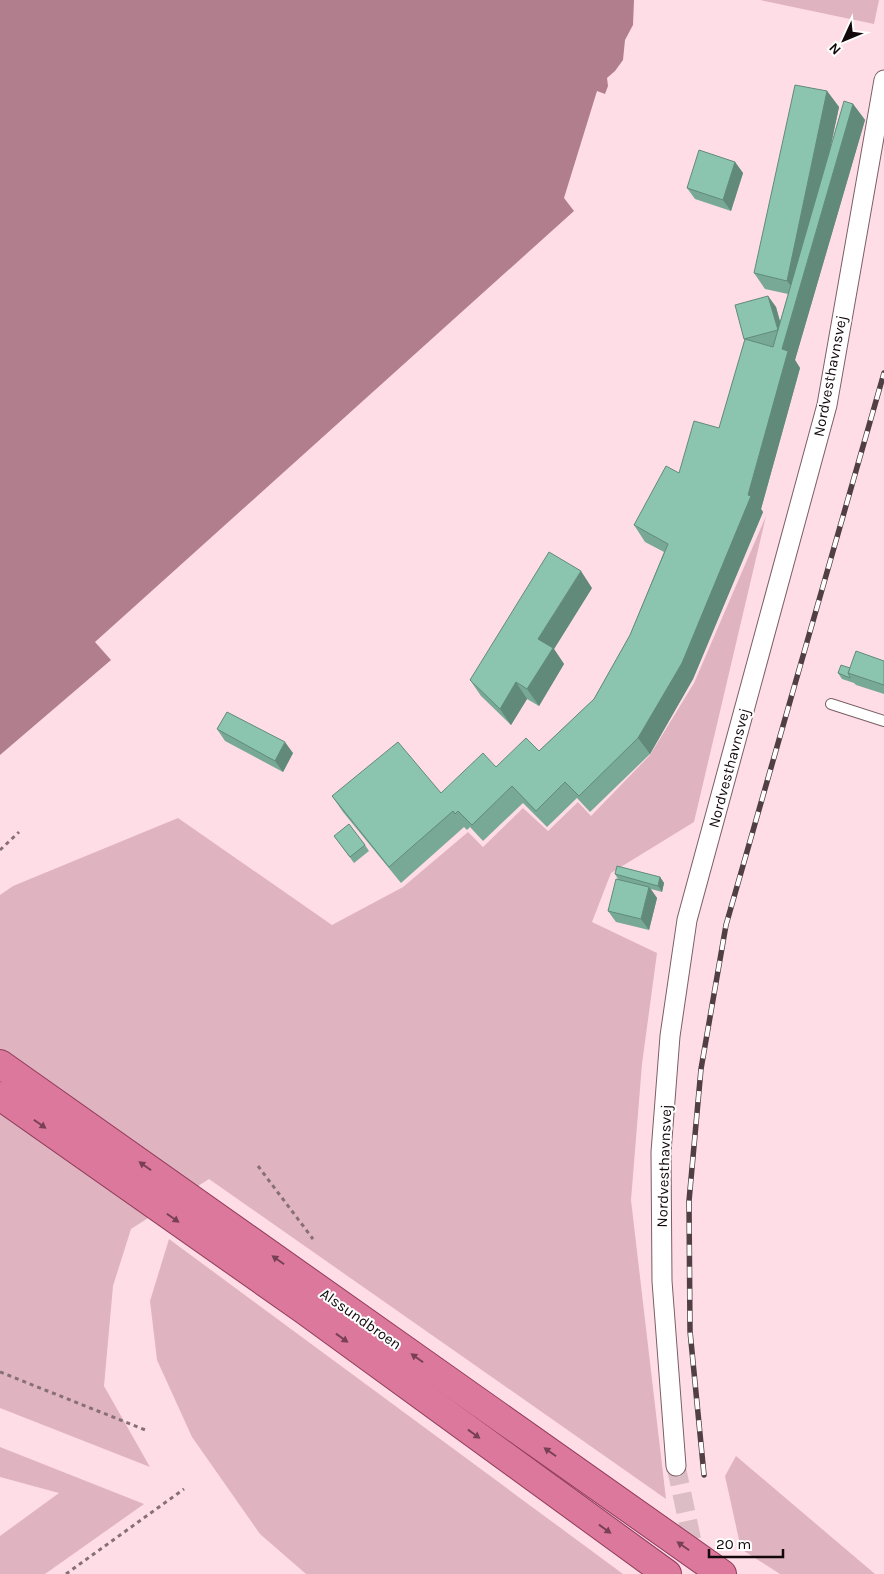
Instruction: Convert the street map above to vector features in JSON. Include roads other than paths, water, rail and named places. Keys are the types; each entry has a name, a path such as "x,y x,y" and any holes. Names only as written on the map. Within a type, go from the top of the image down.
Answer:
{"highway":[{"name":"Alssundbroen","path":"0,1064 310,1299 667,1574"},
{"name":"Alssundbroen","path":"0,1096 310,1299 722,1574"}],"street":[{"name":"Nordvesthavnsvej","path":"676,1466 662,1281 661,1152 670,1036 687,920 827,405 884,80"}],"lane":[{"path":"831,704 884,721"}],"tunnel":[{"path":"676,1466 696,1560"}],"railway":[{"path":"704,1475 690,1331 689,1201 701,1069 726,925 884,373"}]}
